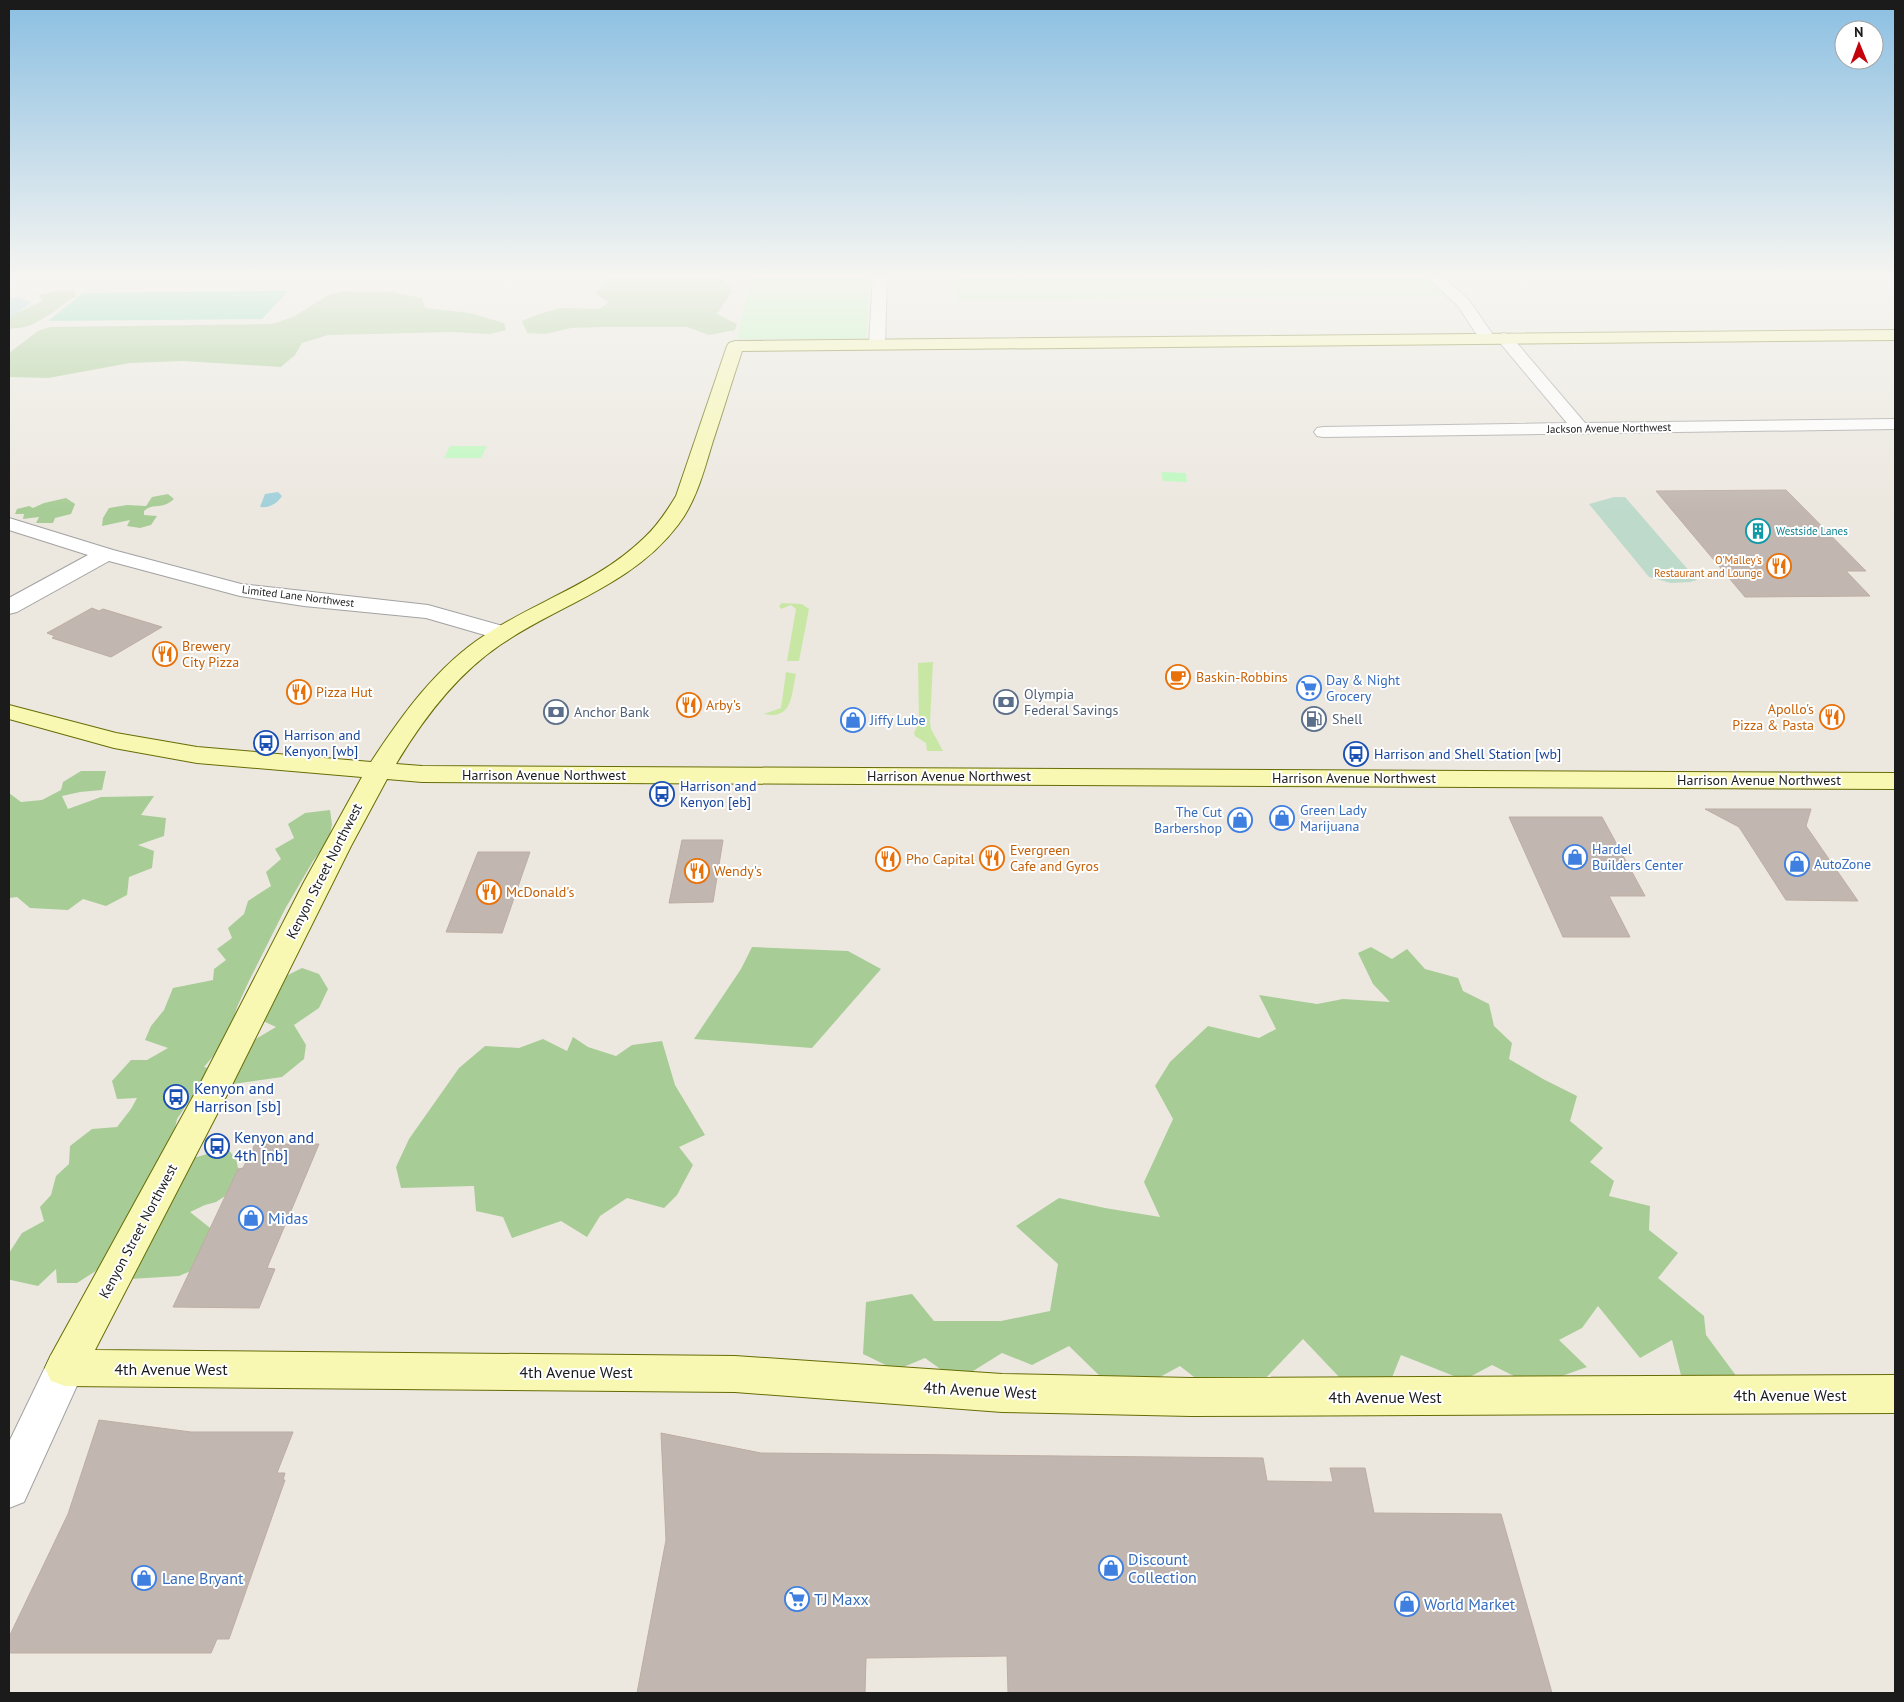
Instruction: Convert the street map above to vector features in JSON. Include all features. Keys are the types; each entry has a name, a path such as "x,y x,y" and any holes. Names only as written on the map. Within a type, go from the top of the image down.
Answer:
{"street":[{"name":"Kenyon Street Northwest","path":"9,1487 65,1368 242,1032 358,804 398,739 430,697 464,664 502,633 606,578 642,552 662,534 677,514 686,496 733,353"},
{"path":"1510,353 1581,429"},
{"name":"Jackson Avenue Northwest","path":"1323,432 1895,424"},
{"name":"Limited Lane Northwest","path":"9,524 106,554 240,590 304,599 428,612 502,633"},
{"path":"9,607 106,554"},
{"name":"Harrison Avenue Northwest","path":"9,712 114,740 197,755 379,771 441,774 1895,781"},
{"name":"4th Avenue West","path":"65,1368 735,1374 1002,1393 1192,1397 1895,1394"}],"green space":[{"path":"9,353 296,353 281,367 183,361 130,363 48,378 9,377"},
{"path":"450,446 487,446 481,458 444,458"},
{"path":"1161,472 1186,473 1187,482 1163,481"},
{"path":"168,494 174,499 169,503 151,507 144,511 144,515 157,516 151,525 140,528 127,526 130,520 102,526 103,518 109,508 127,505 146,506 152,497"},
{"path":"1614,497 1625,497 1697,580 1671,583 1649,577 1589,504"},
{"path":"66,498 75,504 71,514 55,518 53,523 36,523 39,517 23,519 24,514 15,514 17,509 29,506 33,508 44,503"},
{"path":"782,603 802,604 809,609 799,661 787,661 796,609 791,605 781,609 779,606"},
{"path":"933,662 930,723 931,729 943,751 927,751 926,743 915,736 914,733 919,723 918,663"},
{"path":"786,672 796,674 786,710 773,715 764,714 781,708"},
{"path":"81,771 106,771 102,790 62,796 68,809 101,797 154,796 141,815 166,818 164,836 138,845 154,851 152,868 129,877 127,895 106,906 83,899 68,910 30,908 17,897 9,898 9,793 21,802 42,800 61,790 63,782"},
{"path":"330,810 332,824 329,840 313,861 285,909 237,1007 229,1037 204,1067 232,1075 249,1043 276,1027 263,1021 278,980 302,968 319,974 328,989 319,1008 294,1025 306,1045 304,1059 282,1077 197,1089 177,1119 170,1150 197,1157 227,1148 236,1159 242,1185 216,1202 190,1212 224,1239 207,1264 179,1276 130,1279 113,1260 77,1283 57,1283 56,1269 38,1286 9,1279 9,1253 22,1233 44,1221 40,1207 51,1195 56,1176 69,1164 70,1146 92,1129 117,1127 137,1098 117,1099 112,1081 131,1060 147,1060 168,1048 145,1040 151,1026 164,1010 173,988 213,980 214,969 226,960 217,949 232,938 228,928 244,914 248,901 271,886 266,872 281,859 275,849 294,838 288,824 305,813"},
{"path":"752,947 848,951 881,969 812,1048 694,1039 741,969"},
{"path":"1371,947 1392,959 1407,949 1425,969 1458,978 1463,991 1489,1004 1494,1026 1512,1043 1509,1059 1577,1096 1570,1121 1603,1148 1590,1162 1614,1181 1609,1196 1650,1206 1649,1230 1678,1253 1658,1278 1704,1316 1706,1335 1737,1377 1682,1379 1672,1340 1640,1358 1598,1306 1582,1328 1559,1340 1587,1367 1534,1386 1492,1365 1464,1380 1401,1355 1389,1385 1341,1379 1303,1339 1260,1384 1203,1384 1180,1366 1160,1377 1104,1380 1069,1346 1032,1365 1002,1353 957,1381 925,1358 896,1370 863,1354 866,1302 912,1294 934,1321 1001,1321 1050,1311 1058,1264 1016,1226 1059,1198 1160,1217 1144,1182 1173,1119 1155,1086 1170,1062 1208,1026 1259,1038 1276,1029 1259,995 1317,1004 1343,999 1390,1002 1373,984 1358,953"},
{"path":"573,1037 588,1047 616,1056 632,1045 662,1041 675,1085 705,1135 679,1147 693,1165 677,1195 664,1208 627,1198 600,1216 587,1237 561,1221 512,1238 503,1217 476,1211 474,1186 401,1188 396,1167 409,1139 459,1068 485,1046 519,1048 543,1039 567,1051"}],"water":[{"path":"278,492 282,496 278,501 270,506 260,507 265,494"}],"building":[{"name":"Westside Lanes","path":"1786,490 1866,571 1846,571 1870,596 1745,597 1656,491"},
{"path":"92,608 99,611 103,609 162,627 111,657 52,638 55,636 47,633"},
{"name":"AutoZone","path":"1705,809 1811,809 1806,826 1858,901 1786,900 1739,827"},
{"name":"Hardel Builders Center","path":"1509,817 1602,817 1645,896 1609,896 1630,937 1563,937"},
{"name":"Wendy's","path":"682,840 723,840 713,902 669,903"},
{"name":"McDonald's","path":"478,852 530,852 502,933 446,932"},
{"name":"Midas","path":"255,1144 319,1144 267,1268 275,1269 259,1308 173,1307 238,1169 243,1168"},
{"name":"Lane Bryant","path":"99,1420 191,1432 293,1432 277,1473 285,1473 283,1480 285,1480 229,1639 217,1639 211,1653 9,1653 9,1637 68,1514"},
{"path":"661,1433 761,1453 1263,1458 1267,1481 1333,1482 1330,1468 1365,1468 1374,1513 1501,1514 1552,1693 1008,1693 1007,1656 866,1658 865,1693 637,1693 666,1540"}],"place":[{"name":"Westside Lanes","path":"1758,531"},
{"name":"O'Malley's Restaurant and Lounge","path":"1779,566"},
{"name":"Brewery City Pizza","path":"165,654"},
{"name":"Baskin-Robbins","path":"1178,677"},
{"name":"Day & Night Grocery","path":"1309,688"},
{"name":"Pizza Hut","path":"299,692"},
{"name":"Olympia Federal Savings","path":"1006,702"},
{"name":"Arby's","path":"689,705"},
{"name":"Anchor Bank","path":"556,712"},
{"name":"Apollo's Pizza & Pasta","path":"1832,717"},
{"name":"Shell","path":"1314,719"},
{"name":"Jiffy Lube","path":"853,720"},
{"name":"Harrison and Kenyon [wb]","path":"266,743"},
{"name":"Harrison and Shell Station [wb]","path":"1356,754"},
{"name":"Harrison and Kenyon [eb]","path":"662,794"},
{"name":"Green Lady Marijuana","path":"1282,818"},
{"name":"The Cut Barbershop","path":"1240,820"},
{"name":"Hardel Builders Center","path":"1575,857"},
{"name":"Evergreen Cafe and Gyros","path":"992,858"},
{"name":"Pho Capital","path":"888,859"},
{"name":"AutoZone","path":"1797,864"},
{"name":"Wendy's","path":"697,871"},
{"name":"McDonald's","path":"489,892"},
{"name":"Kenyon and Harrison [sb]","path":"176,1097"},
{"name":"Kenyon and 4th [nb]","path":"217,1146"},
{"name":"Midas","path":"251,1218"},
{"name":"Discount Collection","path":"1111,1568"},
{"name":"Lane Bryant","path":"144,1578"},
{"name":"TJ Maxx","path":"797,1599"},
{"name":"World Market","path":"1407,1604"}]}
